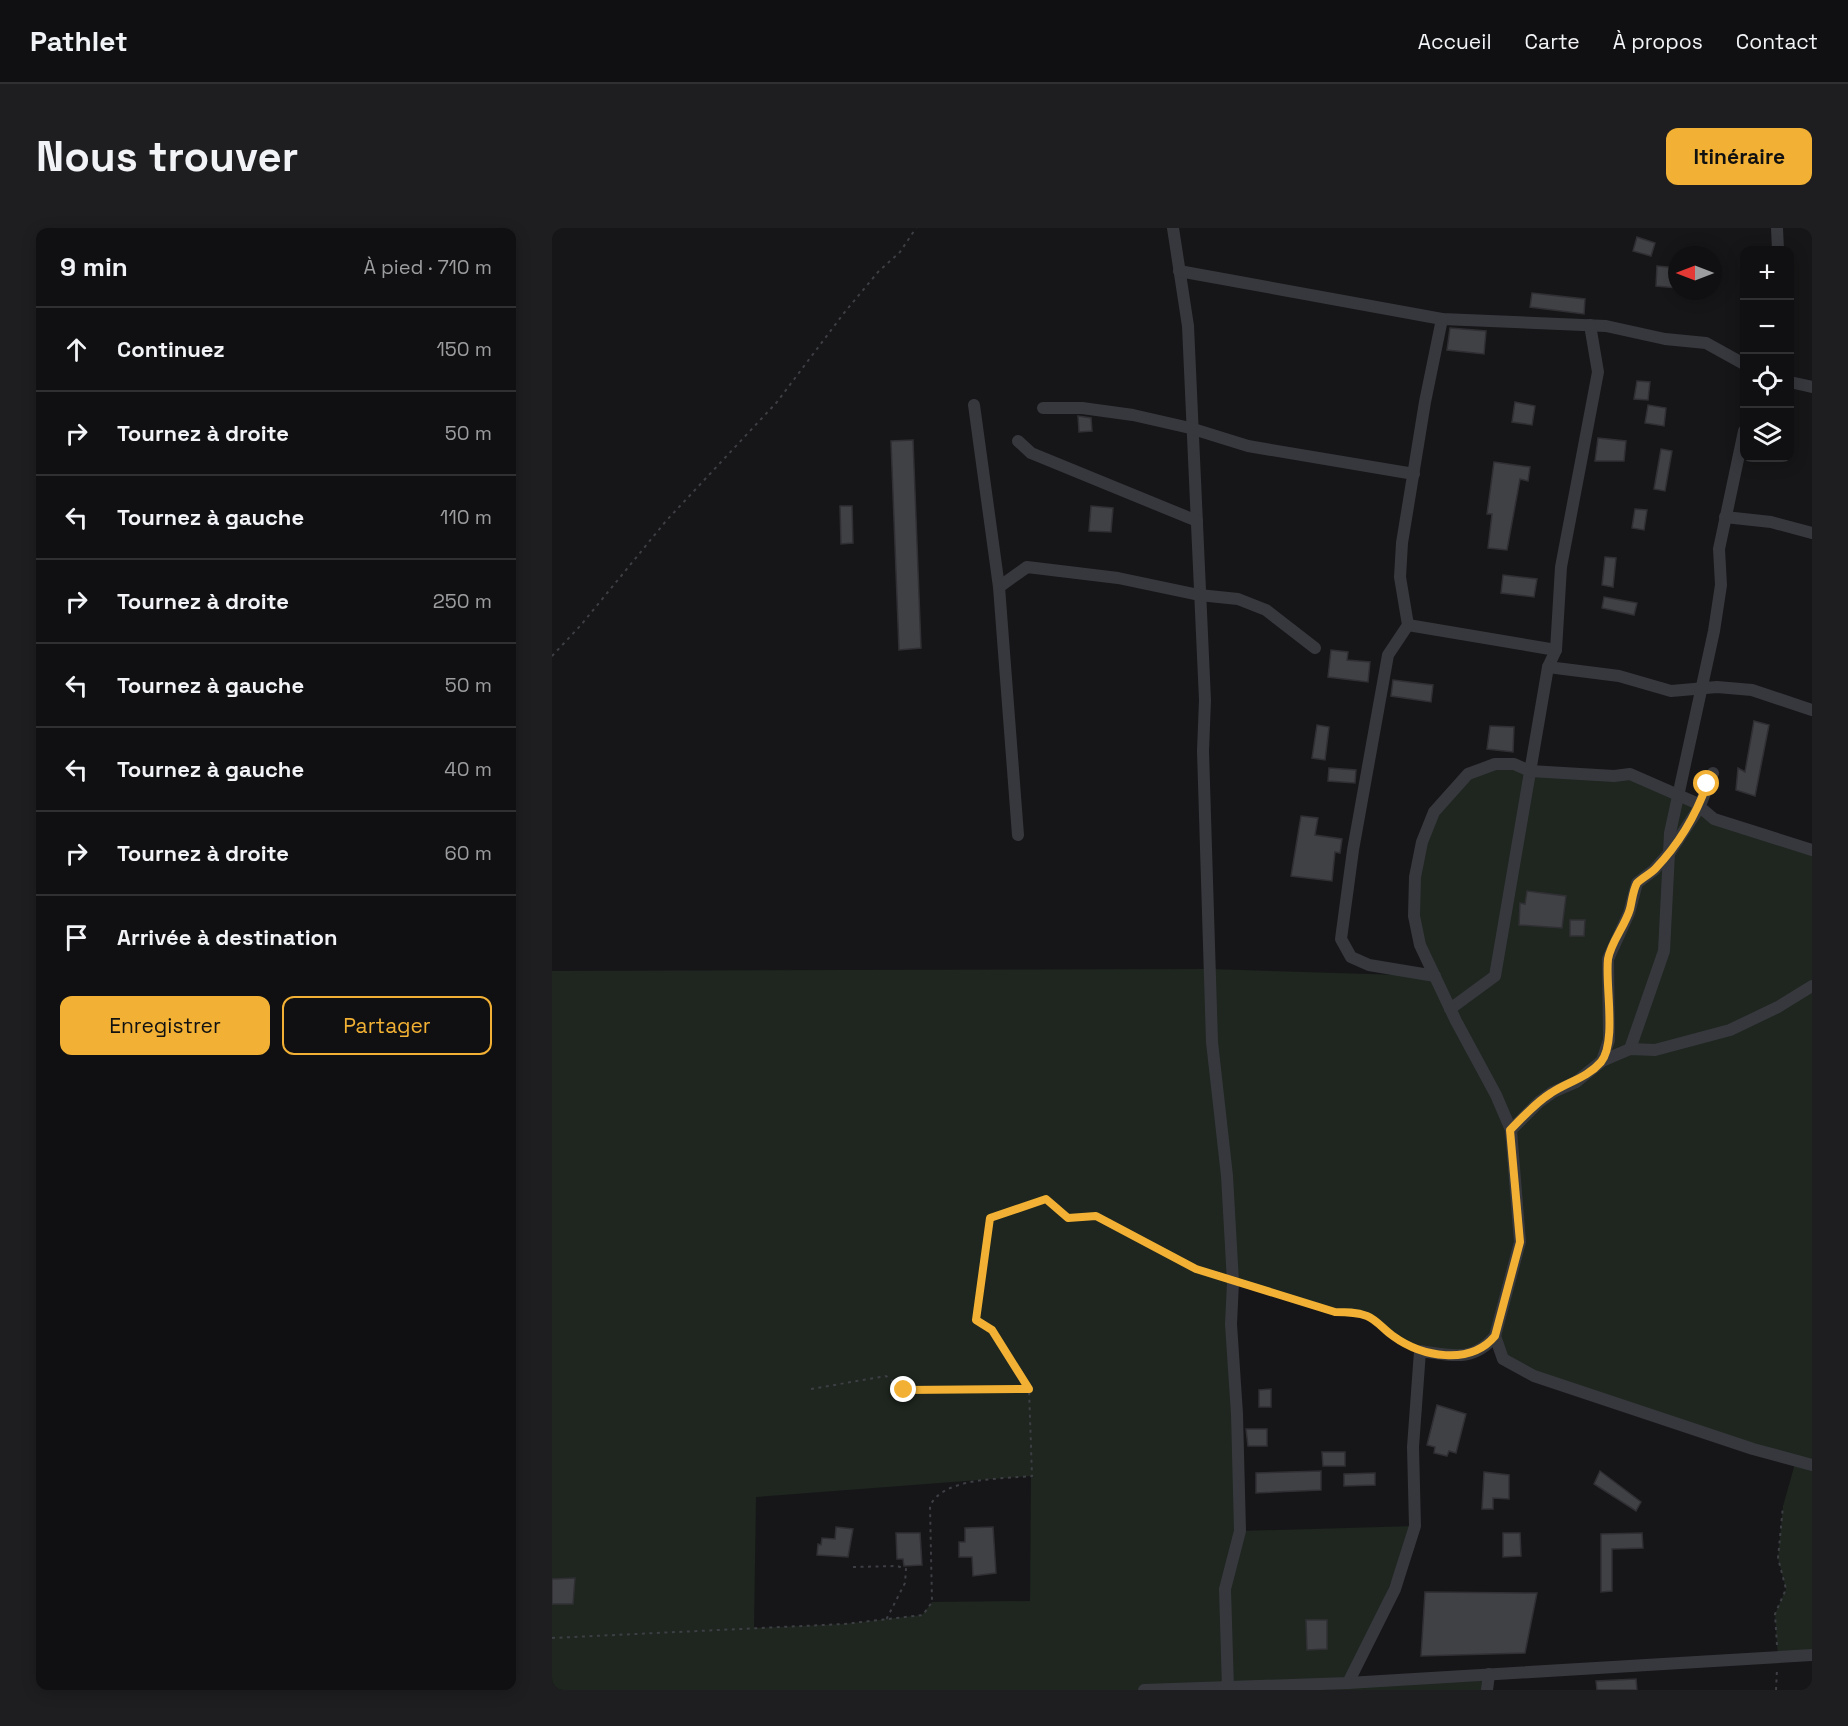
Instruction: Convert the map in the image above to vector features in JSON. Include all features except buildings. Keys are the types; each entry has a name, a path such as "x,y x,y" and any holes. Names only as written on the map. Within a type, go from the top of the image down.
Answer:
{"street":[{"path":"1173,228 1188,326 1190,428 1197,521 1204,700 1203,751 1212,1042 1227,1176 1233,1282 1231,1323 1237,1414 1240,1531 1226,1589 1228,1689"},
{"path":"1777,228 1778,246"},
{"path":"1179,271 1442,319 1590,325 1706,344 1740,362"},
{"path":"1435,976 1369,965 1351,957 1341,939 1353,850 1388,655 1408,625 1400,577 1425,402 1442,319"},
{"path":"1450,1009 1495,976 1507,917 1548,667 1556,650 1561,567 1598,372 1590,325"},
{"path":"1794,383 1812,387"},
{"path":"974,405 999,587 1018,835"},
{"path":"1043,408 1082,408 1133,415 1190,428 1248,446 1414,474"},
{"path":"1018,441 1031,453 1197,521"},
{"path":"1630,1049 1664,951 1670,833 1680,796 1700,688 1714,631 1721,585 1719,549 1740,449"},
{"path":"1725,518 1771,522 1812,533"},
{"path":"999,587 1027,567 1119,578 1199,595 1238,599 1266,610 1315,648"},
{"path":"1408,625 1556,650"},
{"path":"1548,667 1608,674 1671,691 1717,687 1752,690 1812,710"},
{"path":"1348,1683 1395,1589 1415,1526 1413,1447 1420,1351 1470,1354 1486,1347 1495,1336 1520,1242 1510,1130 1496,1095 1450,1009 1420,945 1414,916 1415,876 1422,842 1434,812 1468,774 1495,764 1514,764 1530,771 1614,776 1630,774 1694,802 1714,819 1812,850"},
{"path":"1602,1061 1609,1040 1606,989 1609,975 1608,959 1629,913 1638,883 1670,852 1699,808 1713,773"},
{"path":"1510,1130 1539,1102 1553,1092 1576,1082 1602,1061 1630,1049 1655,1050 1730,1030 1778,1007 1812,986"},
{"path":"1495,1336 1503,1359 1534,1376 1753,1449 1812,1465"},
{"path":"1144,1690 1275,1688 1812,1655"},
{"path":"1487,1690 1489,1674"}],"path":[{"path":"552,656 581,625 659,529 777,402 844,313 878,272 900,252 916,228"},
{"path":"552,1638 844,1624 923,1615 932,1602 930,1506 934,1497 962,1483 1032,1476 1029,1389 992,1330 976,1320 990,1218 1046,1199 1068,1218 1096,1216 1196,1269 1335,1312 1354,1312 1369,1317 1394,1337 1420,1351"},
{"path":"811,1389 886,1376 904,1390 1029,1389"},
{"path":"1776,1690 1778,1658 1774,1614 1786,1589 1778,1558 1783,1506"},
{"path":"853,1567 897,1566 906,1569 905,1583 886,1620"}],"shaded area":[{"path":"1495,764 1630,774 1714,819 1812,850 1812,1655 1778,1658 1775,1614 1786,1589 1778,1558 1783,1506 1796,1460 1567,1385 1503,1359 1495,1336 1470,1355 1420,1351 1394,1337 1369,1317 1354,1312 1334,1312 1233,1282 1240,1531 1415,1526 1349,1682 1489,1674 1487,1690 552,1690 552,971 1210,969 1434,976 1416,925 1422,842 1459,782","holes":["1031,1476 1030,1601 932,1602 922,1615 844,1624 754,1628 756,1497"]}],"route":[{"path":"904,1390 1029,1389 992,1330 976,1320 990,1218 1046,1199 1068,1218 1096,1216 1196,1269 1335,1312 1354,1312 1369,1317 1394,1337 1420,1351 1456,1355 1470,1354 1486,1347 1495,1336 1520,1242 1515,1213 1510,1130 1539,1102 1553,1092 1576,1082 1602,1061 1609,1040 1606,989 1609,975 1608,959 1622,922 1629,913 1638,883 1670,852 1699,808 1707,784"}]}
